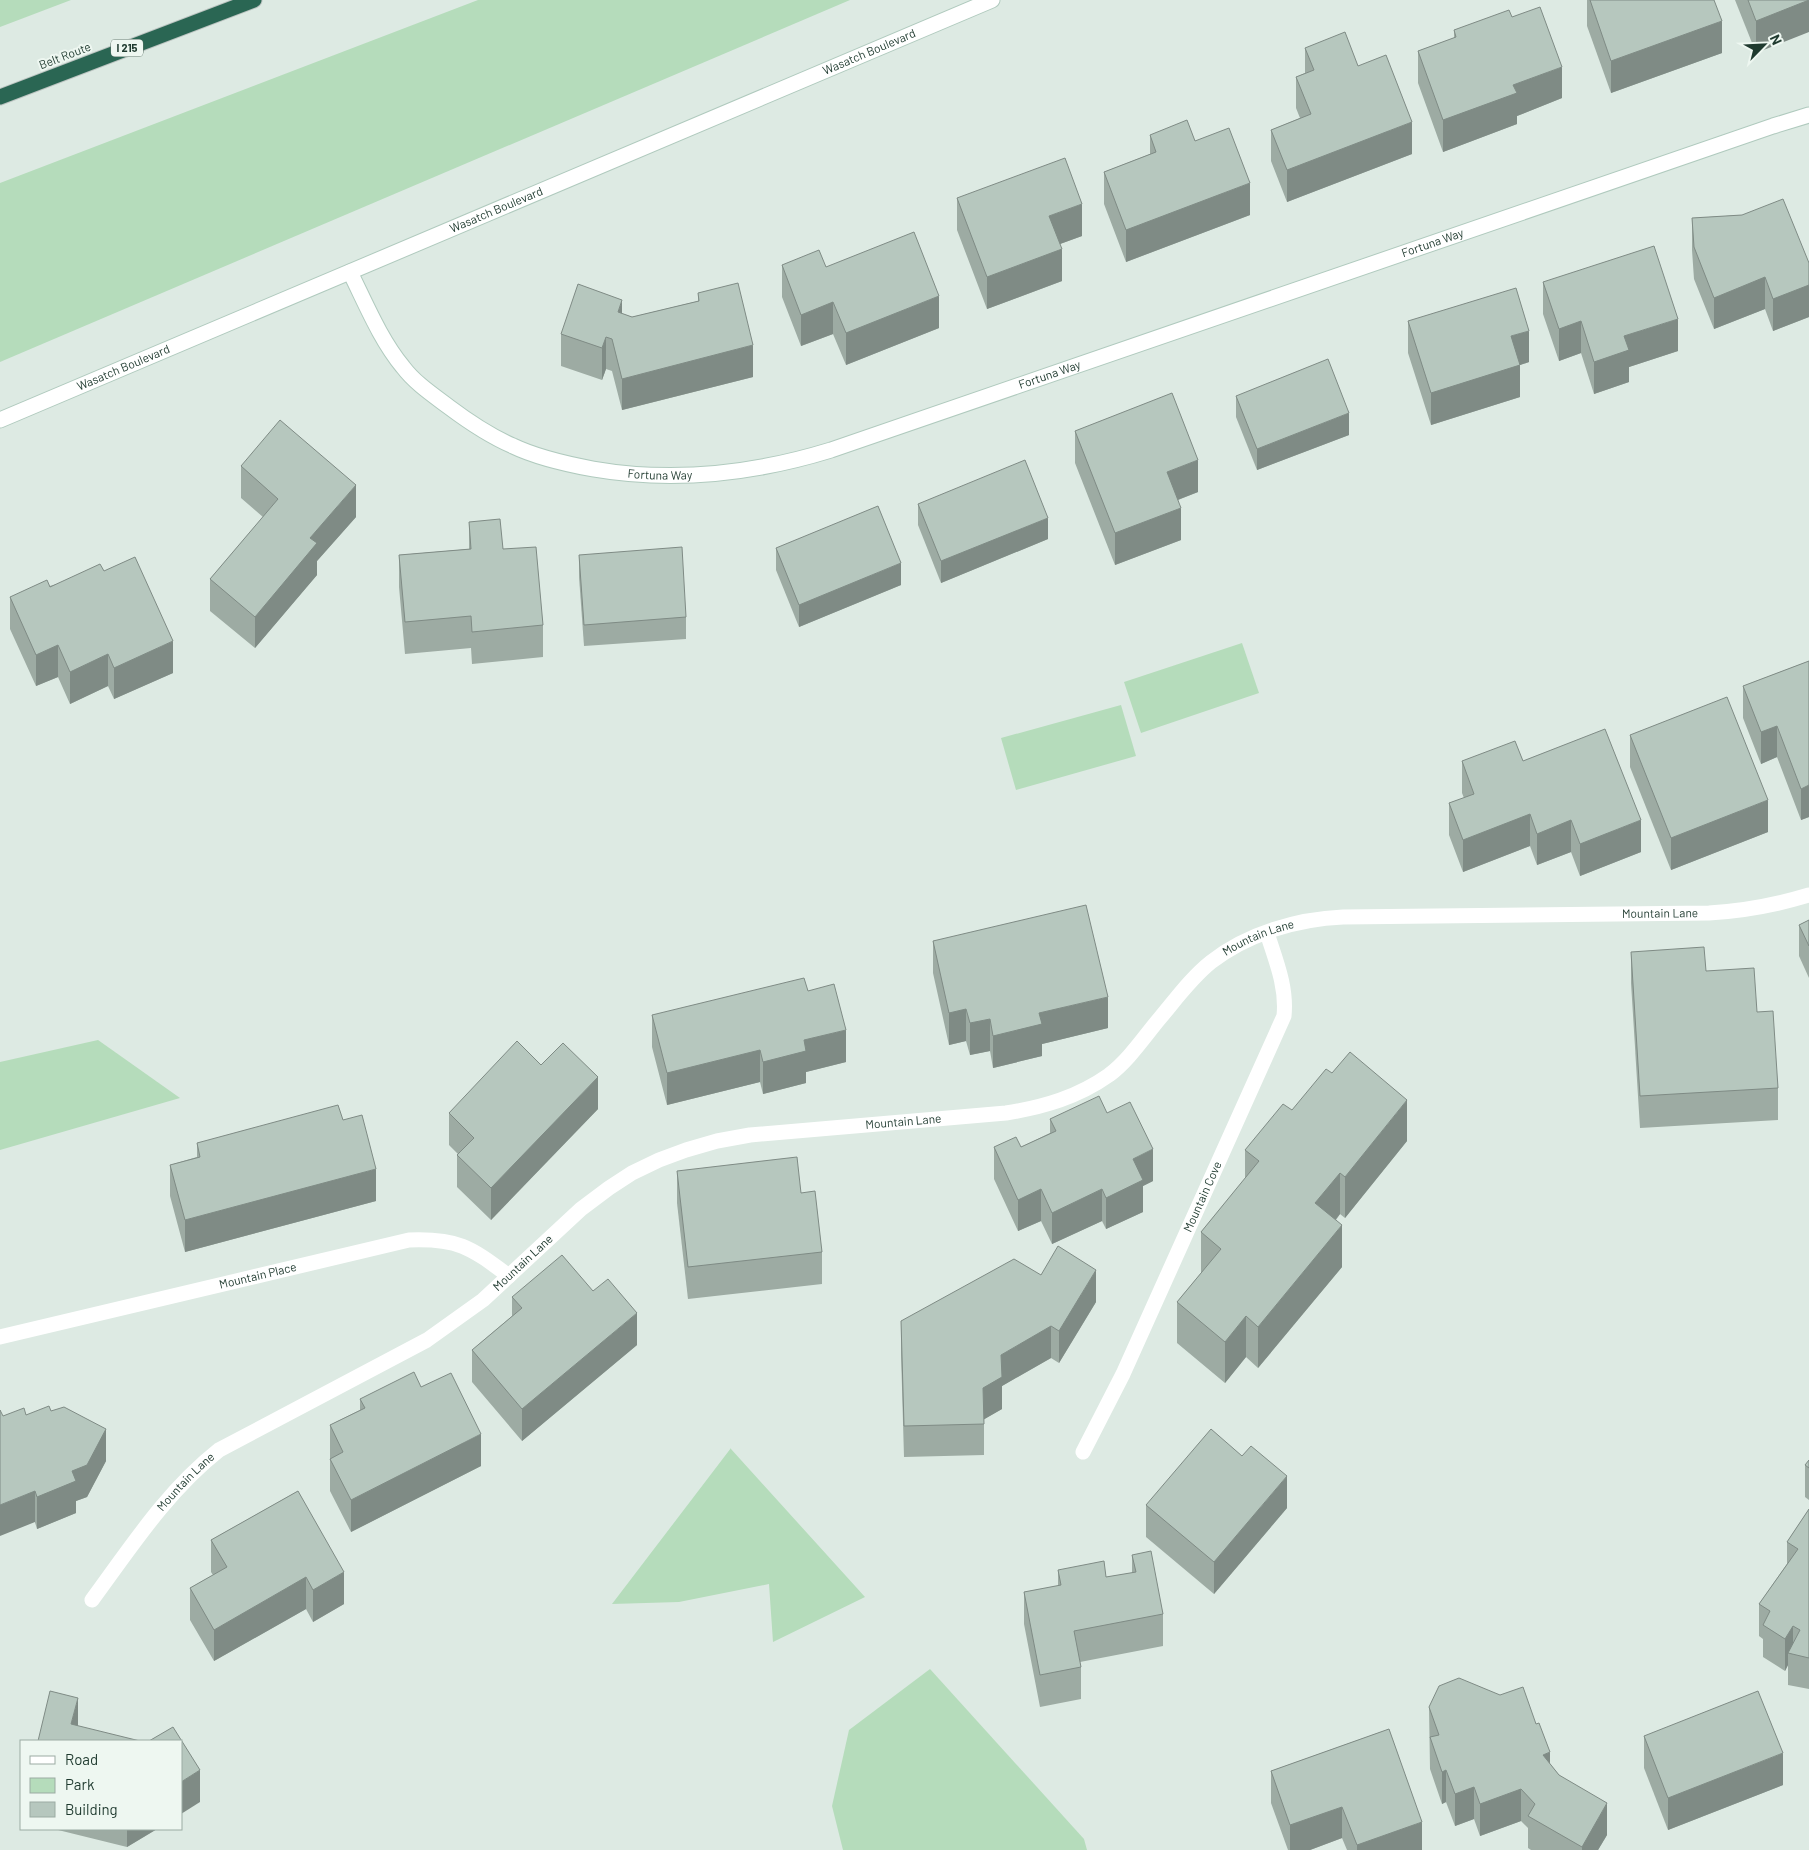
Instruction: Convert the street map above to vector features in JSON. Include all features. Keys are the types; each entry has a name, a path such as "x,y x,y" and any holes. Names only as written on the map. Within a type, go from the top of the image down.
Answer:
{"highway":[{"name":"Belt Route","path":"0,97 254,0"}],"street":[{"name":"Wasatch Boulevard","path":"0,420 992,0"},
{"name":"Fortuna Way","path":"350,272 385,342 404,368 428,390 482,431 514,447 574,466 650,476 688,476 725,473 794,462 831,450 1736,138 1809,115"},
{"name":"Mountain Lane","path":"92,1600 160,1508 200,1465 219,1450 427,1340 483,1300 581,1210 609,1188 653,1163 686,1150 717,1141 750,1135 1006,1113 1044,1106 1066,1099 1110,1074 1130,1054 1195,977 1212,961 1231,949 1266,933 1303,922 1322,918 1343,917 1738,912 1809,895"},
{"name":"Mountain Cove","path":"1083,1452 1122,1374 1284,1016 1286,1000 1283,986 1266,933"},
{"name":"Mountain Place","path":"0,1337 409,1240 429,1239 466,1247 510,1276"}],"green space":[{"path":"0,0 71,0 0,27"},
{"path":"478,0 850,0 0,362 0,183"},
{"path":"1242,643 1259,693 1141,733 1124,682"},
{"path":"1121,705 1136,756 1016,790 1001,738"},
{"path":"98,1040 180,1098 0,1150 0,1062"},
{"path":"731,1448 865,1597 773,1642 769,1584 679,1602 612,1604"},
{"path":"930,1669 1084,1839 1087,1850 843,1850 832,1806 849,1730"}],"building":[{"path":"1590,0 1714,0 1722,21 1611,61"},
{"path":"1748,0 1809,0 1756,21"},
{"path":"1540,7 1562,67 1513,85 1517,93 1443,120 1418,51 1456,37 1454,30 1509,10 1512,17"},
{"path":"1345,32 1358,66 1386,55 1412,122 1287,170 1271,130 1311,114 1296,77 1314,70 1305,48"},
{"path":"1187,120 1195,141 1229,128 1250,183 1126,230 1104,172 1156,152 1150,135"},
{"path":"1065,158 1082,204 1049,216 1062,249 987,277 957,198"},
{"path":"1783,199 1809,263 1809,285 1773,299 1765,277 1714,298 1694,247 1692,218 1742,215"},
{"path":"914,232 939,296 846,333 833,302 801,315 782,265 819,250 826,267"},
{"path":"1654,246 1678,319 1624,336 1629,350 1594,362 1581,321 1559,329 1543,282"},
{"path":"738,283 753,345 622,379 612,339 606,337 602,348 561,334 578,284 622,300 618,312 632,317 699,301 698,293"},
{"path":"1516,288 1529,331 1511,336 1520,365 1431,393 1408,321"},
{"path":"1328,359 1349,413 1257,449 1236,396"},
{"path":"1172,393 1198,460 1167,472 1181,508 1115,533 1075,431"},
{"path":"280,420 356,485 310,538 317,543 255,617 210,579 278,499 241,466"},
{"path":"1025,460 1048,518 941,561 918,504"},
{"path":"878,506 901,563 799,605 776,548"},
{"path":"500,519 503,549 536,547 543,625 472,632 471,616 405,622 399,555 471,549 469,522"},
{"path":"682,547 686,617 584,625 579,555"},
{"path":"135,557 173,641 114,668 108,654 70,672 58,645 36,655 10,597 47,580 50,587 100,564 104,571"},
{"path":"1809,661 1809,785 1801,789 1777,726 1761,732 1743,686"},
{"path":"1727,697 1768,800 1671,838 1630,735"},
{"path":"1605,729 1641,820 1580,844 1571,820 1537,834 1530,814 1463,840 1449,803 1474,794 1462,761 1515,741 1523,761"},
{"path":"1086,905 1108,997 1039,1013 1042,1024 993,1036 990,1019 970,1023 966,1009 949,1013 933,941"},
{"path":"1809,920 1809,946 1799,925"},
{"path":"1704,947 1706,971 1754,968 1757,1012 1773,1011 1778,1088 1640,1096 1631,952"},
{"path":"804,978 808,991 834,984 846,1030 804,1040 806,1051 763,1062 760,1050 667,1073 652,1015"},
{"path":"517,1041 541,1065 563,1043 598,1077 491,1188 457,1155 474,1138 449,1113"},
{"path":"1350,1052 1407,1100 1345,1177 1340,1173 1315,1203 1342,1225 1258,1327 1246,1316 1225,1342 1177,1302 1221,1249 1201,1232 1259,1161 1245,1150 1283,1104 1292,1110 1326,1069 1332,1073"},
{"path":"1099,1096 1107,1113 1130,1102 1153,1149 1133,1159 1143,1180 1106,1198 1102,1189 1052,1213 1041,1189 1018,1200 994,1147 1016,1137 1021,1147 1056,1131 1050,1119"},
{"path":"338,1105 343,1120 362,1115 376,1169 185,1220 170,1165 200,1157 197,1143"},
{"path":"797,1157 801,1193 815,1191 822,1252 688,1267 677,1171"},
{"path":"1058,1246 1096,1270 1059,1331 1051,1326 1001,1355 1002,1377 983,1388 984,1424 904,1426 901,1321 1014,1259 1041,1275"},
{"path":"562,1255 593,1291 608,1279 637,1313 522,1409 472,1350 522,1308 512,1297"},
{"path":"414,1372 421,1387 451,1373 481,1434 351,1500 330,1459 343,1452 330,1425 365,1408 360,1399"},
{"path":"49,1406 51,1411 64,1407 106,1429 87,1465 72,1471 76,1481 37,1497 35,1491 0,1505 0,1410 3,1416 24,1408 26,1415"},
{"path":"1211,1429 1242,1456 1251,1446 1287,1476 1214,1562 1146,1505"},
{"path":"1809,1460 1809,1468 1805,1465"},
{"path":"298,1491 344,1572 313,1590 306,1577 214,1630 190,1588 227,1567 211,1540"},
{"path":"1809,1509 1809,1658 1788,1653 1800,1630 1793,1626 1785,1639 1763,1625 1770,1611 1759,1604 1798,1549 1787,1542"},
{"path":"1151,1551 1163,1614 1074,1631 1081,1667 1040,1675 1024,1592 1061,1585 1058,1570 1104,1561 1106,1577 1136,1572 1132,1555"},
{"path":"1459,1678 1500,1695 1523,1687 1536,1724 1539,1723 1550,1752 1543,1755 1559,1775 1607,1803 1582,1847 1528,1816 1535,1804 1521,1789 1480,1804 1474,1787 1455,1794 1446,1770 1442,1772 1430,1737 1439,1735 1429,1707 1439,1686"},
{"path":"50,1691 78,1698 71,1724 136,1740 38,1740"},
{"path":"1758,1691 1783,1753 1668,1798 1644,1736"},
{"path":"173,1727 181,1740 151,1740"},
{"path":"1389,1729 1422,1822 1357,1845 1342,1807 1290,1825 1271,1771"},
{"path":"182,1741 200,1770 182,1781"}]}
